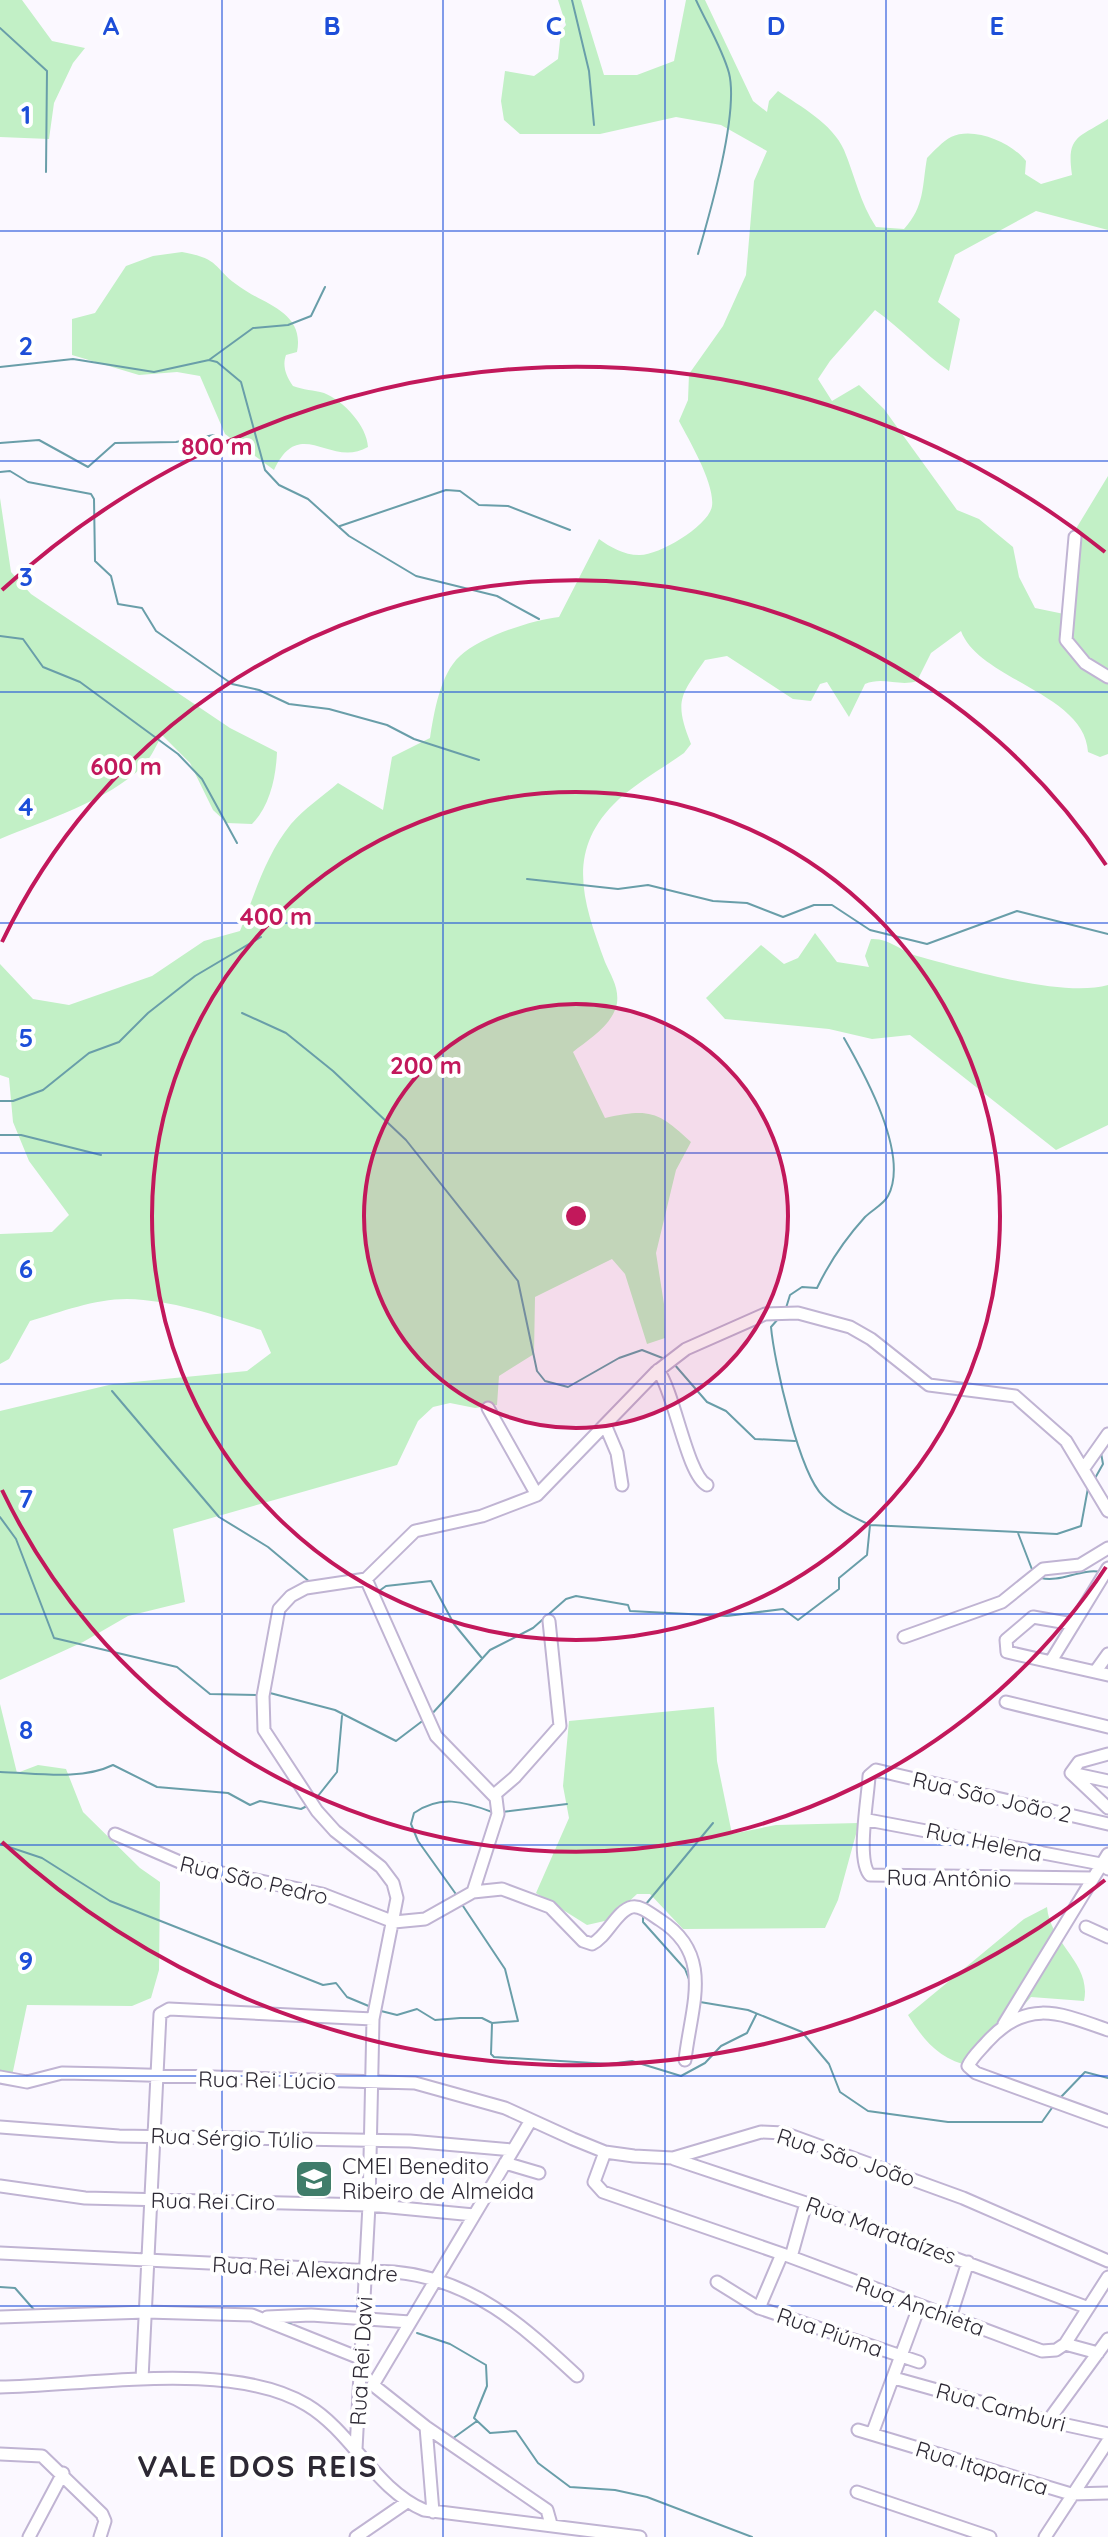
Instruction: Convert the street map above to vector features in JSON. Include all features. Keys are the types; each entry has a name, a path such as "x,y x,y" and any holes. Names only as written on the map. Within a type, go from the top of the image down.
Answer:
{"street":[{"path":"1075,537 1066,640 1085,663 1108,677"},
{"path":"473,1892 498,1814 494,1795 436,1736 366,1579 415,1531 482,1516 537,1495 658,1370 686,1349 756,1317 798,1313 850,1327 871,1339 929,1385 1015,1396 1057,1431 1084,1468 1107,1509"},
{"path":"658,1370 671,1391 689,1455 701,1481 707,1485"},
{"path":"488,1408 537,1495"},
{"path":"606,1427 617,1453 622,1485"},
{"path":"1084,1468 1108,1434"},
{"path":"904,1637 1002,1602 1043,1569 1080,1565 1108,1548"},
{"path":"1051,1661 1108,1568"},
{"name":"Rua Rei Davi","path":"356,2449 367,2385 362,2359 374,2081 373,2019 397,1898 387,1874 327,1823 291,1774 262,1722 267,1666 279,1609 291,1596 306,1588 366,1579"},
{"path":"1073,1624 1033,1617 1006,1640 1007,1652 1108,1675"},
{"path":"494,1795 515,1777 560,1726 549,1621"},
{"path":"1095,1672 1108,1654"},
{"path":"1006,1702 1108,1727"},
{"path":"1071,1773 1079,1762 1108,1754"},
{"name":"Rua Antônio","path":"876,1770 869,1776 863,1859 865,1870 873,1876 1092,1878"},
{"name":"Rua São João 2","path":"876,1770 1108,1824"},
{"path":"1071,1773 1108,1781"},
{"path":"1071,1773 1108,1808"},
{"name":"Rua Helena","path":"868,1820 1106,1862"},
{"name":"Rua São Pedro","path":"115,1834 189,1866 322,1894 394,1922"},
{"path":"1106,1862 1092,1878 1002,2028 968,2066 976,2073 1108,2121"},
{"path":"394,1922 431,1917 473,1892 502,1889 537,1901 559,1913 589,1944 599,1940 631,1907 640,1908 668,1925 689,1948 696,1964 685,2060"},
{"path":"1086,1927 1108,1937"},
{"path":"142,2379 160,2014 166,2010 373,2019"},
{"path":"1002,2028 1037,2012 1057,2012 1108,2030"},
{"name":"Rua Rei Lúcio","path":"0,2077 27,2082 62,2073 415,2083 505,2108 531,2120"},
{"path":"531,2120 410,2322 367,2385 547,2510 551,2524"},
{"name":"Rua São João","path":"531,2120 605,2152 673,2158 761,2132 784,2133 963,2198 1108,2261"},
{"name":"Rua Sérgio Túlio","path":"0,2127 154,2135 448,2143 512,2150"},
{"name":"Rua Anchieta","path":"605,2152 594,2182 600,2191 786,2256 919,2307 1050,2351 1065,2344"},
{"name":"Rua Marataízes","path":"673,2158 806,2203 1086,2307"},
{"path":"505,2163 539,2173"},
{"name":"Rua Rei Ciro","path":"0,2186 85,2198 369,2205 474,2215"},
{"path":"786,2256 806,2203"},
{"name":"Rua Rei Alexandre","path":"0,2253 437,2277 512,2320 577,2376"},
{"name":"Rua Piúma","path":"759,2308 786,2256"},
{"path":"950,2318 968,2262"},
{"path":"1098,2353 1065,2344 1108,2277"},
{"name":"Rua Piúma","path":"717,2282 759,2308 919,2362"},
{"name":"Rua Piúma","path":"901,2356 919,2307"},
{"path":"0,2317 220,2312 264,2318 311,2315 410,2322"},
{"path":"264,2318 362,2359"},
{"path":"1048,2421 1108,2339"},
{"path":"872,2434 901,2356"},
{"name":"Rua Camburi","path":"894,2378 1048,2421 1108,2434"},
{"path":"0,2387 142,2379 208,2381 269,2388 307,2405 356,2449 407,2502 433,2512 640,2537"},
{"path":"426,2427 433,2512"},
{"name":"Rua Itaparica","path":"858,2430 1071,2494 1108,2493"},
{"path":"1045,2537 1108,2441"},
{"path":"0,2454 38,2454 63,2473 102,2514 105,2521 100,2536"},
{"path":"29,2537 63,2473"},
{"path":"857,2492 990,2537"},
{"path":"356,2537 407,2502"}],"green space":[{"path":"0,0 22,0 52,41 85,48 73,63 54,103 49,139 0,137"},
{"path":"558,0 581,0 604,75 637,75 674,61 686,0 705,0 753,101 767,112 769,101 778,91 815,116 839,140 876,227 904,229 919,204 927,158 951,137 981,135 1012,148 1026,161 1025,174 1041,184 1072,175 1073,145 1082,135 1108,119 1108,230 1036,211 955,255 938,302 960,319 949,371 875,310 818,379 832,401 859,385 884,409 957,510 979,519 1013,547 1019,577 1035,608 1064,614 1074,532 1108,476 1108,754 1100,757 1088,752 1082,732 1069,715 988,662 972,648 961,631 931,653 917,681 865,684 849,717 827,682 820,684 811,701 793,699 727,656 705,660 682,699 682,718 691,744 684,753 626,793 602,818 591,838 583,877 590,918 616,987 617,1003 606,1025 573,1052 605,1118 633,1113 653,1115 670,1124 691,1142 676,1170 656,1253 664,1304 665,1338 647,1344 625,1274 612,1259 535,1297 534,1354 499,1376 497,1405 475,1408 450,1403 433,1407 418,1421 397,1465 173,1529 185,1602 128,1616 83,1642 0,1680 0,1411 113,1384 247,1371 271,1353 261,1330 178,1306 127,1299 90,1304 30,1321 9,1359 0,1364 0,1234 52,1232 69,1215 29,1161 13,1122 9,1078 0,1075 0,964 33,999 69,1005 152,976 204,941 240,931 274,849 291,824 308,808 338,783 383,810 392,757 430,738 443,683 460,656 480,642 507,630 559,617 599,539 633,555 658,551 693,531 709,514 712,506 706,475 679,421 688,400 689,374 723,326 746,275 754,181 767,151 721,125 676,117 600,134 520,134 504,120 501,101 505,71 534,76 558,59 561,31 566,25"},
{"path":"182,252 211,261 240,287 289,319 298,338 297,352 286,355 284,363 293,386 324,393 339,402 359,423 368,447 341,452 305,444 294,446 284,454 274,470 225,434 200,376 177,372 139,375 72,355 72,319 95,313 126,266 153,256"},
{"path":"0,498 11,572 31,594 230,728 277,752 271,791 252,824 227,823 213,810 190,763 162,735 142,767 112,790 75,809 0,839"},
{"path":"815,933 837,962 869,967 865,956 871,939 878,939 917,956 1014,980 1066,988 1108,985 1108,1125 1056,1150 910,1035 872,1039 829,1029 725,1019 706,998 761,945 784,964 798,958"},
{"path":"0,1704 17,1773 38,1765 66,1769 83,1812 140,1868 160,1882 159,1970 151,1998 132,2006 27,2005 12,2076 0,2073"},
{"path":"714,1707 717,1761 732,1834 776,1825 859,1823 838,1900 825,1928 683,1929 650,1894 637,1894 609,1920 587,1925 536,1893 569,1818 563,1786 569,1721"},
{"path":"1047,1907 1055,1932 1082,1975 1084,2001 1031,1997 971,2066 942,2054 920,2033 908,2015 1024,1919"}],"waterway":[{"path":"572,0 589,71 594,125"},
{"path":"696,0 726,64 731,91 722,163 698,254"},
{"path":"0,28 47,71 46,172"},
{"path":"0,367 73,359 154,372 209,360 253,328 288,325 311,316 325,287"},
{"path":"209,360 217,362 241,382 265,470 279,485 308,499 349,536 416,576 497,596 539,619"},
{"path":"0,443 39,440 88,467 115,443 176,442 214,435"},
{"path":"0,472 10,471 28,482 91,494 94,499 95,561 111,576 118,604 142,608 156,631 232,684 259,690 289,704 329,709 387,725 414,739 479,760"},
{"path":"340,526 446,490 460,491 479,505 508,506 570,530"},
{"path":"0,636 23,639 43,667 80,682 178,754 202,779 237,843"},
{"path":"527,879 618,889 648,885 713,901 747,903 783,917 814,905 832,905 870,930 927,944 1017,911 1108,934"},
{"path":"0,1101 13,1101 43,1090 89,1053 119,1042 148,1013 195,976 261,937"},
{"path":"242,1013 286,1033 333,1071 406,1140 518,1281 537,1371 545,1381 568,1387 619,1358 642,1350 665,1359"},
{"path":"786,1308 790,1295 802,1287 817,1288 851,1234 886,1199 893,1179 893,1159 882,1115 844,1038"},
{"path":"0,1135 21,1135 101,1155"},
{"path":"778,1319 771,1327 773,1343 782,1389 805,1465 823,1496 845,1513 870,1525 1057,1534 1081,1526 1088,1488"},
{"path":"674,1364 707,1402 726,1411 755,1439 795,1441"},
{"path":"112,1391 219,1517 268,1547 311,1583"},
{"path":"1094,1480 1103,1464 1101,1453"},
{"path":"0,1517 16,1539 54,1638 177,1667 210,1694 259,1695"},
{"path":"430,1716 490,1650 533,1628 566,1599 576,1596 628,1605 630,1611 727,1616 783,1609 798,1620 839,1589 839,1578 867,1555 870,1525"},
{"path":"1018,1533 1033,1572"},
{"path":"1041,1578 1056,1579 1101,1572"},
{"path":"379,1591 386,1586 431,1581 454,1624 481,1657"},
{"path":"270,1693 335,1710 396,1741 425,1719"},
{"path":"314,1801 337,1772 342,1716"},
{"path":"0,1772 72,1775 113,1765 157,1787 228,1793 250,1805 260,1801 301,1809 309,1805"},
{"path":"458,1897 418,1841 411,1824 414,1813 442,1802 471,1805 492,1812"},
{"path":"502,1812 567,1804"},
{"path":"646,1904 713,1823"},
{"path":"0,1844 42,1858 110,1901 323,1985 336,1983 347,1997 371,2007"},
{"path":"381,2011 397,2015 417,2009 435,2020 482,2018 492,2023 518,2021 505,1969 461,1903"},
{"path":"643,1913 643,1922 685,1969 690,1982"},
{"path":"700,2002 748,2010 802,2032 829,2064 840,2092 868,2111 948,2122 1042,2122 1054,2105"},
{"path":"492,2024 491,2054 494,2057 609,2064 632,2061 681,2076 705,2063 721,2046 747,2033 756,2015"},
{"path":"1061,2097 1085,2072 1108,2078"},
{"path":"0,2287 15,2288 36,2312"},
{"path":"284,2321 297,2327"},
{"path":"417,2333 450,2344 486,2365 487,2386 474,2418 490,2433 516,2431 538,2463 570,2487 615,2490 647,2497 752,2537"},
{"path":"452,2439 477,2421"}],"place":[{"name":"CMEI Benedito Ribeiro de Almeida","path":"314,2179"}],"district":[{"name":"VALE DOS REIS","path":"258,2467"}]}
